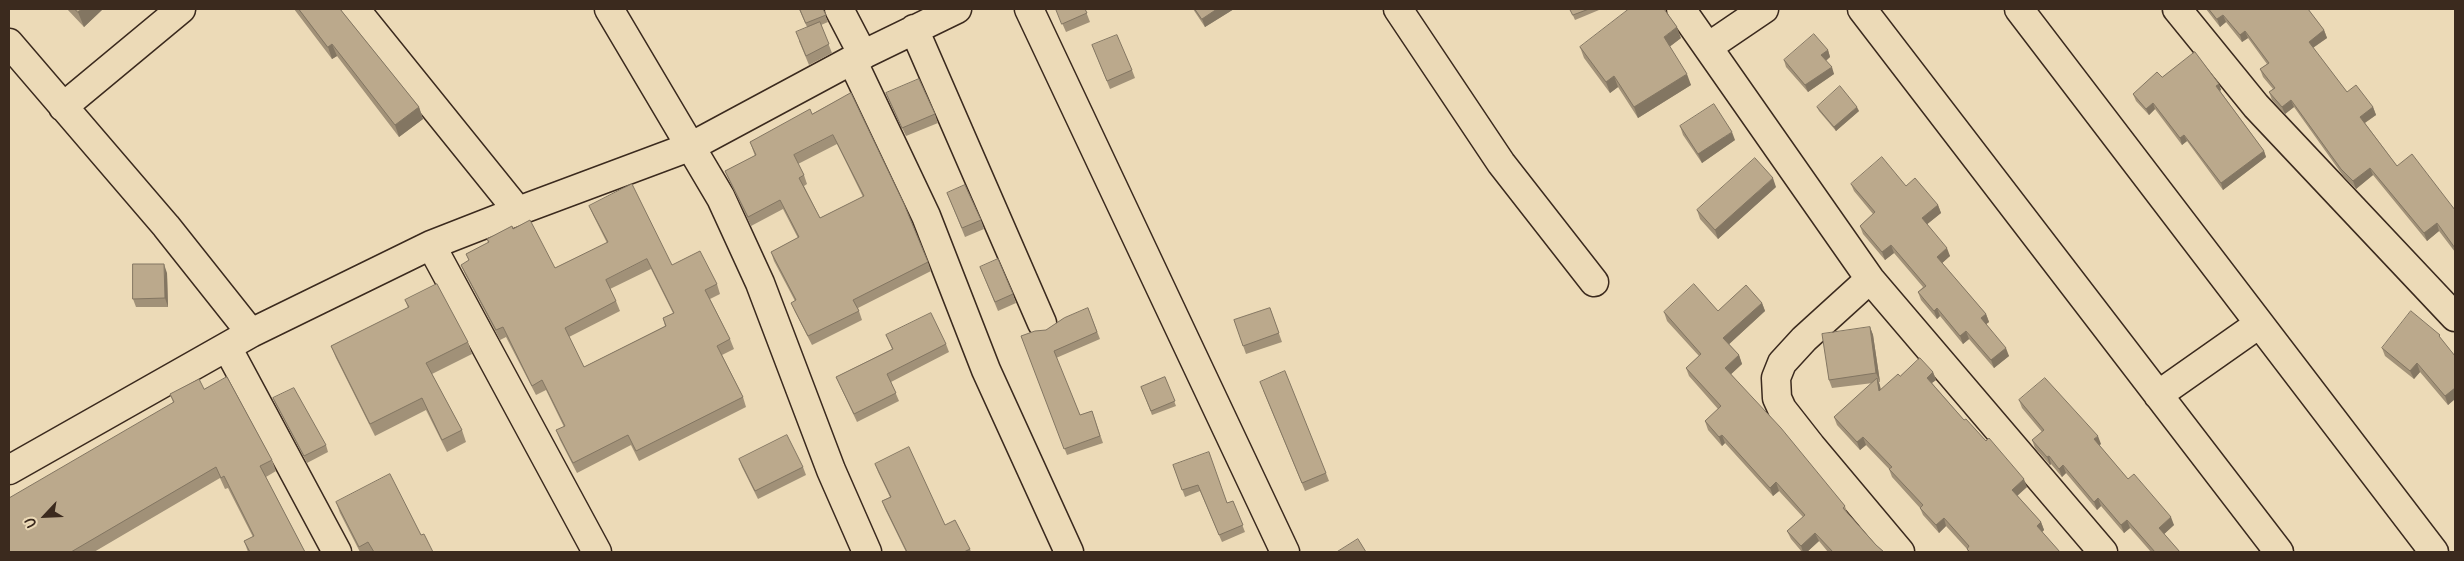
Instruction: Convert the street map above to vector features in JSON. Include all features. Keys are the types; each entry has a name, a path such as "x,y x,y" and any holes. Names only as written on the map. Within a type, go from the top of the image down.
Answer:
{"street":[{"path":"63,107 181,9"},
{"path":"355,9 518,211"},
{"path":"609,9 692,146 721,198 760,283 831,470 867,552"},
{"path":"838,9 926,216 986,370 1069,552"},
{"path":"9,470 251,333 431,245 692,146 914,29 957,9"},
{"path":"1028,9 1285,552"},
{"path":"1398,9 1501,163 1594,282"},
{"path":"1680,9 1870,279 2103,552"},
{"path":"1708,48 1764,9"},
{"path":"1862,9 2279,552"},
{"path":"2019,9 2434,552"},
{"path":"2177,9 2256,106 2455,317"},
{"path":"914,29 1042,323"},
{"path":"9,43 166,226 251,333"},
{"path":"431,245 598,552"},
{"path":"1870,279 1804,339 1782,363 1776,378 1777,398 1782,409 1811,446 1900,552"},
{"path":"2158,395 2259,324"},
{"path":"227,346 338,552"}],"building":[{"path":"299,9 340,9 419,107 395,125 332,44 328,47"},
{"path":"800,9 823,9 826,15 806,23"},
{"path":"1056,9 1085,9 1087,13 1062,24"},
{"path":"1195,9 1217,9 1202,19"},
{"path":"1570,9 1589,9 1573,15"},
{"path":"1629,9 1664,9 1677,27 1664,37 1687,74 1634,107 1614,76 1606,82 1580,47"},
{"path":"2209,9 2308,9 2324,30 2309,42 2347,92 2356,85 2373,107 2360,117 2397,166 2412,154 2455,210 2455,248 2437,223 2424,233 2370,168 2353,181 2341,169 2291,100 2282,107 2269,92 2275,88 2260,69 2269,63 2245,31 2240,35 2223,15 2217,19"},
{"path":"820,22 829,44 806,56 796,32"},
{"path":"1814,34 1828,50 1821,55 1832,67 1805,85 1784,60"},
{"path":"1117,35 1132,70 1107,81 1092,45"},
{"path":"2195,52 2219,84 2216,86 2264,151 2221,183 2184,135 2180,138 2153,103 2146,109 2133,94 2157,72 2162,77"},
{"path":"919,79 935,114 902,128 886,93"},
{"path":"1840,86 1857,107 1834,127 1817,107"},
{"path":"851,93 904,204 928,262 853,300 859,311 808,336 791,303 796,300 771,252 799,237 780,200 748,217 725,171 756,155 750,142 810,109 812,114","holes":["833,135 864,196 820,218 799,178 804,175 794,155"]},
{"path":"1714,104 1732,132 1698,154 1680,126"},
{"path":"1882,157 1906,186 1915,178 1938,205 1922,218 1947,248 1937,257 1986,314 1981,318 2006,348 1991,360 1966,331 1960,336 1937,308 1934,311 1918,292 1926,286 1891,245 1882,252 1860,226 1875,212 1851,184"},
{"path":"1755,158 1773,178 1715,230 1697,210"},
{"path":"632,184 672,265 700,251 717,284 705,290 730,339 717,346 743,397 636,451 628,435 573,463 556,430 565,426 542,380 532,386 503,327 496,330 461,265 469,260 466,254 489,242 487,239 512,226 513,229 530,220 555,268 608,242 589,206","holes":["647,259 674,313 663,318 666,326 584,367 565,328 616,301 606,280"]},
{"path":"965,185 981,220 962,228 947,193"},
{"path":"998,259 1013,294 995,302 980,267"},
{"path":"133,264 164,264 165,298 133,299"},
{"path":"437,284 468,342 426,363 462,430 442,440 422,398 370,424 331,346 409,307 405,300"},
{"path":"1694,284 1718,311 1746,285 1762,303 1723,338 1739,355 1725,368 1781,428 1845,506 1843,508 1884,552 1833,552 1815,533 1801,546 1787,531 1805,515 1776,482 1770,488 1722,435 1719,437 1705,421 1721,406 1686,368 1701,354 1664,312"},
{"path":"1088,308 1097,332 1054,351 1080,415 1092,411 1100,436 1064,449 1021,336 1035,331 1046,330 1064,318"},
{"path":"1270,308 1279,333 1243,346 1234,320"},
{"path":"2411,311 2440,335 2455,356 2455,388 2445,396 2417,363 2410,371 2382,348"},
{"path":"931,313 946,344 887,374 896,393 854,414 836,377 893,349 886,335"},
{"path":"1870,327 1876,373 1829,380 1822,334"},
{"path":"1920,358 1933,372 1927,378 1964,420 1966,419 1986,441 1989,438 2024,479 2012,490 2041,522 2037,526 2060,552 1970,552 1967,549 1969,546 1944,518 1936,525 1920,508 1923,505 1889,469 1892,467 1863,437 1857,442 1834,417 1877,378 1879,391"},
{"path":"1285,371 1326,473 1302,483 1260,382"},
{"path":"227,377 272,460 260,466 305,552 250,552 244,541 254,536 224,476 221,478 216,467 71,552 9,552 9,498 174,402 170,394 199,379 204,389"},
{"path":"1165,377 1175,401 1151,411 1141,387"},
{"path":"2045,378 2098,436 2094,439 2128,479 2134,474 2171,517 2159,528 2180,552 2155,552 2127,520 2121,525 2098,498 2094,502 2063,465 2059,469 2049,456 2047,457 2032,440 2044,430 2019,400"},
{"path":"294,388 326,445 304,456 273,398"},
{"path":"787,435 803,467 755,491 739,459"},
{"path":"909,447 945,525 955,520 970,549 964,552 907,552 882,501 891,497 875,464"},
{"path":"1209,452 1227,503 1233,501 1243,525 1219,535 1198,485 1182,490 1173,465"},
{"path":"390,474 421,535 424,534 433,552 374,552 368,542 359,547 336,502"},
{"path":"1358,539 1366,552 1337,552"}]}
